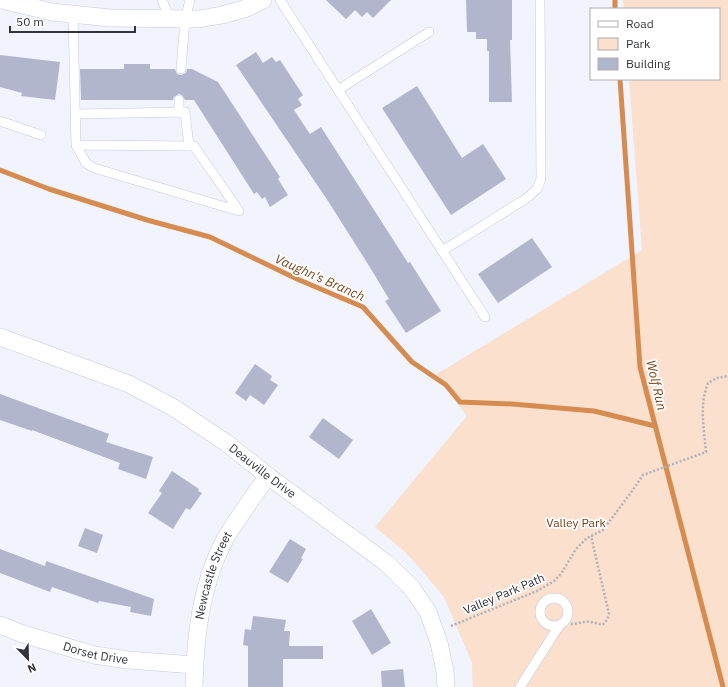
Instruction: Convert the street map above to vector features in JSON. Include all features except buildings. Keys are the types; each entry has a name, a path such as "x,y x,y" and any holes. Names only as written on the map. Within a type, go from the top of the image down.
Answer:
{"street":[{"path":"1,0 38,9 73,15 110,18 177,19 199,19 222,15 244,9 263,0"},
{"name":"Deauville Drive","path":"0,337 129,384 174,408 225,442 268,476 385,562 411,587 428,612 442,657 446,687"},
{"name":"Newcastle Street","path":"194,687 194,665 204,593 225,540 241,513 268,476"},
{"name":"Dorset Drive","path":"0,626 94,655 128,660 194,665"}],"lane":[{"path":"162,0 177,19 181,69"},
{"path":"177,19 190,0"},
{"path":"280,0 485,317"},
{"path":"442,251 527,198 540,185 540,0"},
{"path":"73,15 76,145 86,163 94,168 239,211 194,146 76,145"},
{"path":"338,90 429,32"},
{"path":"179,100 179,112"},
{"path":"76,114 185,112 189,146"},
{"path":"0,121 41,135"},
{"path":"520,687 559,626"}],"path":[{"name":"Valley Park Path","path":"435,632 510,602 554,581 561,574 576,549 587,538 603,530 643,474 706,452 702,406 704,394 708,383 717,378 728,376"},
{"path":"559,626 591,622 599,625 604,624 607,621 609,614 591,536"}],"green space":[{"name":"Valley Park","path":"623,0 728,0 728,687 473,687 472,663 444,597 405,552 375,527 467,416 435,375 642,250 629,80 720,80 720,8 624,8"}],"waterway":[{"name":"Wolf Run","path":"615,0 615,8"},
{"name":"Wolf Run","path":"620,80 640,367 723,687"},
{"name":"Vaughn's Branch","path":"0,170 49,189 147,220 210,237 297,279 363,307 412,362 446,385 460,402 512,404 594,411 655,426"}]}
